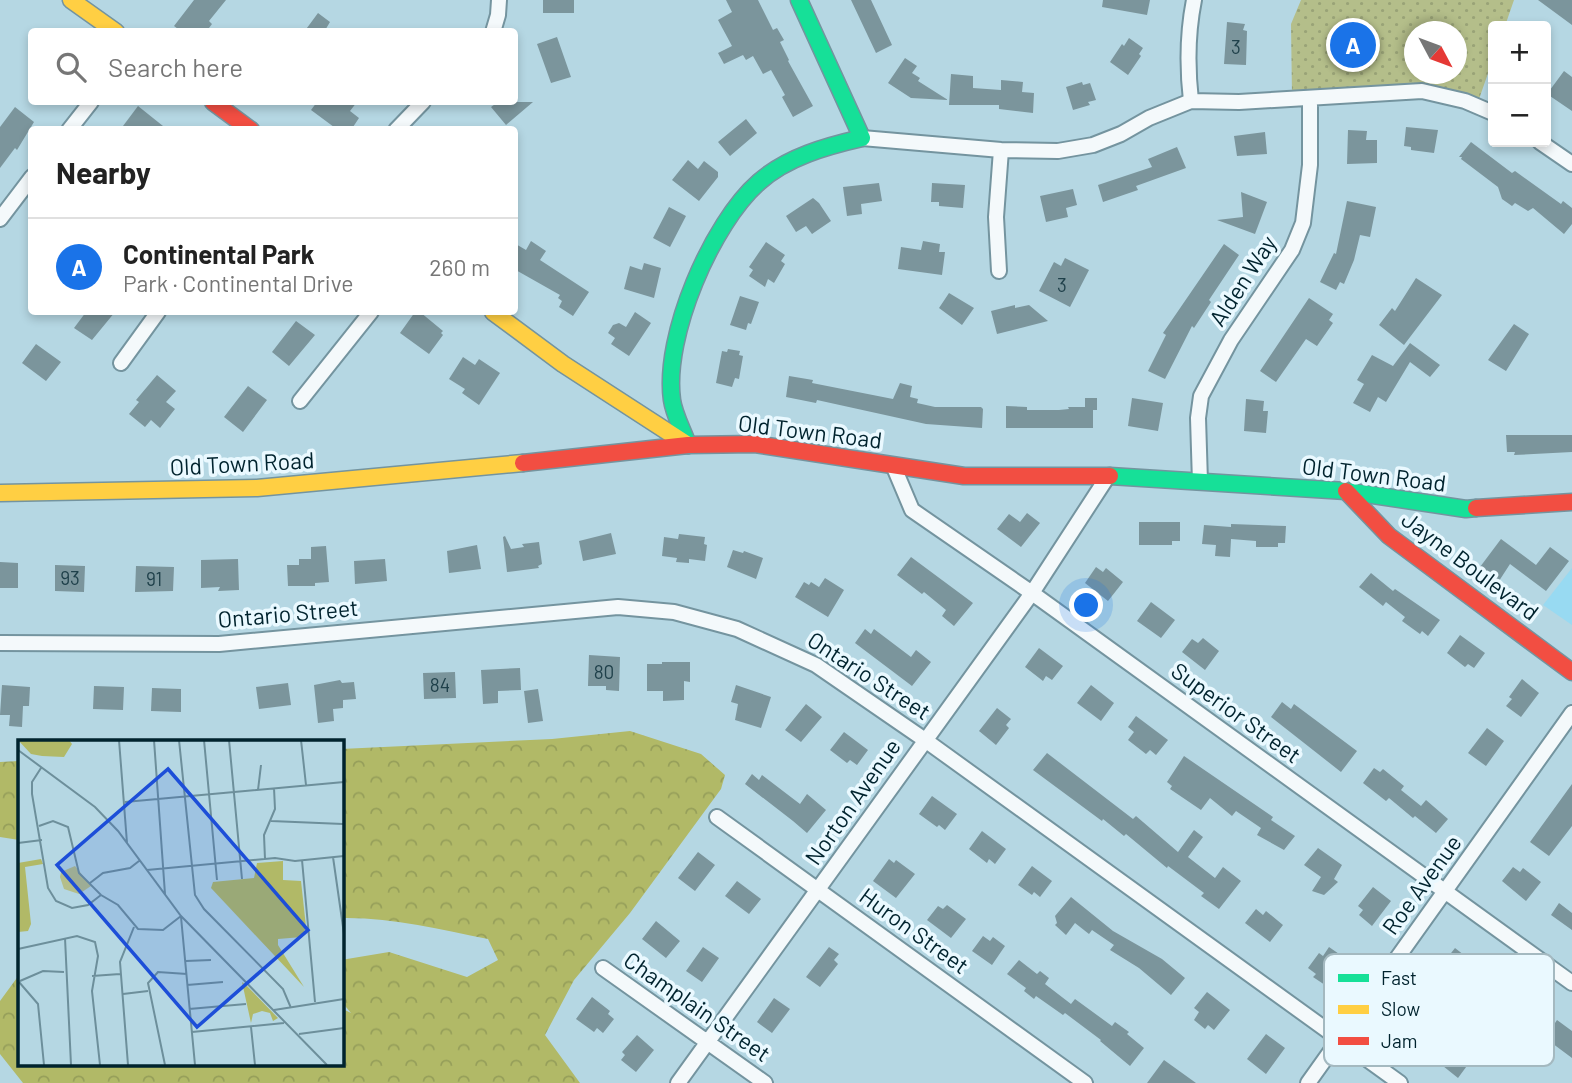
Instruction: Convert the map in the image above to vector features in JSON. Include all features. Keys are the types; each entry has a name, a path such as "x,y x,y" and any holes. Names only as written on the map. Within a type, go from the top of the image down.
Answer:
{"main road":[{"path":"71,0 110,28"},
{"path":"688,445 672,398 674,358 680,326 696,279 730,215 757,183 779,167 825,146 862,138 799,0"},
{"path":"217,105 246,126"},
{"path":"498,315 563,363 688,445"},
{"name":"Old Town Road","path":"0,493 257,488 688,445 755,444 964,475 1108,476 1223,482 1346,491 1465,509 1572,502"},
{"name":"Jayne Boulevard","path":"1346,491 1389,536 1572,672"}],"street":[{"path":"494,28 499,0"},
{"path":"1191,101 1186,64 1188,27 1194,0"},
{"path":"862,138 1001,150 1058,151 1093,145 1191,101 1239,102 1422,92 1465,101 1488,111"},
{"name":"Alden Way","path":"1200,482 1198,418 1201,396 1231,341 1292,250 1303,223 1310,165 1310,98"},
{"path":"72,126 89,105"},
{"path":"400,126 421,105"},
{"path":"1547,147 1572,164"},
{"path":"999,271 996,217 1001,150"},
{"path":"0,219 28,182"},
{"path":"121,363 156,315"},
{"path":"300,401 369,315"},
{"name":"Superior Street","path":"893,464 912,510 1532,954"},
{"name":"Norton Avenue","path":"678,1083 1031,593 1108,476"},
{"name":"Ontario Street","path":"0,643 219,644 618,607 674,611 737,629 816,665 925,740 1324,1027"},
{"name":"Roe Avenue","path":"1401,954 1572,713"},
{"name":"Huron Street","path":"716,817 1085,1083"},
{"name":"Champlain Street","path":"603,968 765,1083"},
{"name":"Superior Street","path":"1554,970 1572,983"},
{"name":"Roe Avenue","path":"1308,1083 1324,1061"},
{"name":"Ontario Street","path":"1377,1066 1400,1083"}],"shaded area":[{"path":"1572,568 1572,625 1543,605"}],"green space":[{"path":"1301,0 1514,0 1507,21 1488,21 1488,73 1478,102 1426,86 1292,96 1291,24"},
{"path":"630,731 701,754 725,775 721,789 630,913 574,980 545,1035 580,1083 23,1083 0,1054 0,1001 18,976 18,1066 343,1066 343,1009 351,1013 343,1003 343,960 389,952 467,977 498,960 488,939 397,922 343,918 343,749 552,739"},
{"path":"18,761 18,840 0,837 0,762"}],"building":[{"path":"194,0 226,0 209,21 212,24 209,28 174,26"},
{"path":"543,0 574,0 574,13 543,13"},
{"path":"726,0 758,0 773,30 777,28 784,40 780,42 788,61 813,106 793,117 771,70 763,74 753,56 746,60 743,55 724,64 718,53 732,46 718,20 732,12"},
{"path":"851,0 871,0 892,45 876,53"},
{"path":"1103,0 1150,0 1147,15 1102,7"},
{"path":"1538,0 1572,0 1572,25"},
{"path":"318,13 330,22 326,28 307,28"},
{"path":"1227,22 1245,24 1243,30 1247,31 1246,65 1224,64"},
{"path":"557,37 571,77 551,83 537,44"},
{"path":"1129,38 1143,48 1139,54 1141,56 1128,75 1110,62"},
{"path":"905,58 917,66 912,73 920,78 918,81 948,100 911,98 888,83"},
{"path":"1564,71 1572,77 1572,111 1551,97 1551,89"},
{"path":"951,74 973,76 973,88 1001,90 1001,80 1023,82 1022,92 1034,93 1033,113 999,109 999,105 949,105"},
{"path":"1082,82 1083,85 1090,83 1096,100 1088,102 1090,105 1073,110 1066,87"},
{"path":"518,102 533,102 506,125 491,107 518,105"},
{"path":"315,105 355,105 350,111 359,118 354,126 333,126 311,110"},
{"path":"138,106 163,126 123,126"},
{"path":"15,107 34,122 28,126 28,132 17,150 15,148 0,168 0,127"},
{"path":"746,119 757,133 730,156 718,142"},
{"path":"1406,127 1438,130 1434,153 1411,150 1411,147 1404,146"},
{"path":"1348,130 1367,131 1366,140 1377,140 1377,163 1347,164"},
{"path":"1265,132 1267,154 1237,156 1234,136"},
{"path":"1471,142 1512,173 1515,171 1561,204 1563,201 1572,208 1572,224 1564,234 1533,208 1528,211 1515,203 1512,206 1502,199 1498,187 1461,159 1462,157 1459,157"},
{"path":"1177,147 1186,168 1136,186 1138,190 1103,202 1098,185 1152,167 1148,159"},
{"path":"688,160 698,169 704,161 718,172 718,177 699,201 672,180"},
{"path":"879,183 882,201 861,204 862,214 847,216 843,187"},
{"path":"932,183 965,185 963,208 939,206 939,202 931,202"},
{"path":"1073,189 1077,205 1066,208 1068,217 1046,222 1040,196"},
{"path":"1241,192 1267,202 1255,234 1217,220 1243,217"},
{"path":"813,198 831,221 812,234 806,226 796,232 786,216"},
{"path":"1347,201 1376,207 1370,237 1360,235 1344,284 1340,282 1336,290 1320,282 1334,253 1336,254"},
{"path":"669,207 686,216 670,247 653,238"},
{"path":"531,241 546,251 540,260 589,292 573,316 559,307 562,301 558,298 560,295 518,271 518,245 526,250"},
{"path":"923,241 940,244 939,252 945,252 942,275 898,269 901,247 921,250"},
{"path":"766,242 785,255 781,261 785,264 774,283 768,279 765,287 749,276 753,270 749,267"},
{"path":"1224,244 1239,255 1194,328 1192,326 1165,379 1148,371 1166,335 1163,333"},
{"path":"1065,258 1089,270 1070,307 1039,291 1054,262 1061,266"},
{"path":"644,263 661,268 654,298 624,289 630,266 642,270"},
{"path":"1416,278 1442,295 1404,345 1379,325 1392,308 1395,311"},
{"path":"949,293 974,308 962,325 939,308"},
{"path":"740,296 759,302 746,330 730,325"},
{"path":"1309,298 1333,314 1329,320 1333,323 1317,346 1306,339 1276,382 1260,371"},
{"path":"1015,305 1015,308 1029,305 1048,321 997,334 991,311"},
{"path":"635,312 651,323 629,356 611,344 615,338 608,333 613,325 619,323 626,327"},
{"path":"84,315 113,315 92,340 74,328"},
{"path":"413,315 424,315 443,331 443,335 429,354 400,333"},
{"path":"296,321 315,335 289,366 272,352"},
{"path":"1514,324 1529,334 1506,371 1488,360"},
{"path":"1410,343 1440,365 1430,377 1410,362 1386,402 1378,397 1370,412 1353,403 1364,384 1357,380 1372,355 1393,366"},
{"path":"36,344 61,362 46,381 22,363"},
{"path":"728,349 740,351 739,355 743,356 739,379 735,378 732,387 716,383 722,351 727,352"},
{"path":"463,357 475,365 479,359 500,373 479,405 462,393 465,389 449,379"},
{"path":"157,375 176,391 166,402 175,409 160,428 151,420 145,427 129,414 139,402 136,400"},
{"path":"789,376 893,399 900,383 912,386 910,397 918,399 917,403 935,407 981,407 982,428 926,424 817,400 816,403 786,397"},
{"path":"248,386 267,400 243,432 224,417"},
{"path":"1085,398 1097,398 1097,410 1093,410 1093,428 1006,428 1006,406 1027,407 1027,410 1069,409 1068,407 1085,407"},
{"path":"1132,398 1163,403 1158,431 1128,426"},
{"path":"1246,399 1264,401 1263,411 1268,411 1266,433 1244,431"},
{"path":"1506,435 1572,435 1572,452 1514,455 1515,452 1507,452"},
{"path":"1027,513 1040,523 1021,547 997,529 1009,514 1020,522"},
{"path":"1139,522 1180,522 1180,541 1172,541 1172,545 1139,545"},
{"path":"1231,524 1286,526 1285,543 1278,543 1278,547 1256,547 1256,541 1231,539 1230,557 1215,556 1216,545 1202,544 1204,525 1231,527"},
{"path":"611,533 616,554 583,561 579,541"},
{"path":"679,534 705,537 705,561 689,559 689,563 676,562 677,558 662,556 664,537 678,539"},
{"path":"505,536 511,549 524,547 522,544 539,542 542,564 539,568 507,572"},
{"path":"1501,539 1536,565 1550,547 1569,561 1546,591 1510,564 1499,581 1480,567"},
{"path":"477,545 481,569 449,573 447,551"},
{"path":"326,546 329,582 315,583 315,586 288,586 287,565 299,565 299,559 311,559 311,547"},
{"path":"733,550 763,558 756,579 727,567"},
{"path":"911,557 973,603 954,626 942,616 946,610 897,575"},
{"path":"238,559 239,590 218,591 220,587 201,588 201,560"},
{"path":"385,559 387,581 355,584 354,561"},
{"path":"0,562 18,563 18,588 0,588"},
{"path":"55,565 85,566 84,592 55,591"},
{"path":"136,566 174,567 173,591 135,592"},
{"path":"1096,567 1103,572 1106,568 1123,582 1108,601 1085,583"},
{"path":"1371,573 1393,591 1395,589 1440,620 1428,636 1422,631 1420,634 1402,621 1405,617 1386,602 1383,606 1359,587"},
{"path":"825,578 844,590 828,617 795,597 804,582 809,585 811,582 819,587"},
{"path":"1151,602 1175,620 1161,638 1137,621"},
{"path":"865,629 871,634 874,629 911,657 916,650 931,662 912,686 855,643"},
{"path":"1460,635 1485,653 1474,668 1468,664 1465,667 1447,653"},
{"path":"1203,638 1219,651 1205,670 1182,652 1192,639 1198,643"},
{"path":"1039,648 1063,666 1052,680 1046,676 1043,681 1025,667"},
{"path":"589,655 620,657 619,691 606,690 606,686 588,686"},
{"path":"690,662 690,682 684,681 684,700 663,701 663,691 647,691 647,664"},
{"path":"520,668 521,690 498,691 498,703 483,704 481,670"},
{"path":"455,672 456,698 424,699 423,673"},
{"path":"1522,679 1539,693 1521,717 1506,706"},
{"path":"340,680 342,683 354,682 356,699 343,700 343,708 333,709 334,721 318,723 314,685"},
{"path":"288,683 291,705 259,709 256,687"},
{"path":"2,685 30,687 29,706 23,706 22,727 9,726 10,715 0,715"},
{"path":"736,685 771,697 761,728 735,720 738,704 731,702"},
{"path":"1091,685 1114,703 1101,721 1077,703"},
{"path":"94,686 124,687 123,710 93,709"},
{"path":"152,688 181,689 181,712 151,711"},
{"path":"538,689 543,721 528,723 524,691"},
{"path":"1282,702 1291,709 1294,704 1357,751 1341,772 1271,717"},
{"path":"806,704 822,717 801,742 785,730"},
{"path":"997,708 1011,719 1006,725 1009,728 996,745 979,731"},
{"path":"1136,716 1168,740 1156,755 1150,750 1146,754 1128,740 1134,732 1128,727"},
{"path":"1487,728 1504,741 1486,766 1468,753"},
{"path":"844,732 868,750 857,765 850,760 847,763 830,750"},
{"path":"1047,753 1133,819 1136,816 1178,852 1194,830 1203,837 1188,857 1215,878 1223,867 1241,881 1219,909 1201,896 1204,893 1168,866 1167,868 1126,834 1124,836 1103,819 1102,821 1033,770"},
{"path":"1184,756 1273,817 1271,820 1295,836 1284,850 1257,835 1261,828 1236,811 1232,816 1210,798 1201,810 1170,789 1172,786 1167,782"},
{"path":"1374,768 1380,772 1383,769 1404,786 1401,790 1421,806 1426,800 1448,819 1436,833 1389,798 1386,801 1363,783"},
{"path":"752,774 759,780 762,775 800,804 807,794 826,810 807,833 745,784"},
{"path":"1572,784 1572,826 1549,856 1530,842"},
{"path":"932,796 957,814 945,830 919,814"},
{"path":"982,831 1006,849 995,864 989,859 987,863 969,849"},
{"path":"1318,848 1342,865 1334,879 1338,882 1324,895 1312,891 1321,877 1304,865"},
{"path":"698,852 715,865 695,891 678,878"},
{"path":"889,859 894,863 896,860 915,874 896,898 873,881"},
{"path":"1032,866 1052,881 1040,897 1018,885"},
{"path":"1513,867 1520,872 1523,868 1541,882 1526,901 1502,881"},
{"path":"737,881 761,899 749,914 725,896"},
{"path":"1373,887 1391,901 1372,926 1359,915 1363,910 1358,906"},
{"path":"1071,897 1113,931 1162,959 1185,978 1171,995 1139,968 1110,950 1114,945 1092,930 1089,934 1075,923 1066,935 1055,925 1055,916"},
{"path":"1559,903 1572,913 1572,930 1551,915"},
{"path":"947,905 966,919 951,938 927,920 938,906 943,909"},
{"path":"1256,909 1263,915 1266,911 1283,925 1270,942 1245,923"},
{"path":"656,921 680,941 666,958 642,939"},
{"path":"983,936 990,941 993,937 1005,946 992,965 972,951"},
{"path":"703,947 719,958 702,982 686,971"},
{"path":"829,947 839,954 834,960 838,964 820,987 806,977"},
{"path":"1329,947 1339,954 1324,954"},
{"path":"1455,948 1463,954 1450,954"},
{"path":"1319,953 1323,956 1324,984 1313,977 1316,974 1308,968"},
{"path":"1019,960 1037,974 1040,971 1049,978 1045,984 1071,1004 1075,999 1112,1026 1115,1022 1129,1032 1127,1034 1144,1048 1130,1066 1065,1013 1063,1015 1024,991 1026,988 1007,974"},
{"path":"1207,992 1230,1010 1214,1030 1208,1025 1205,1029 1194,1020 1199,1012 1194,1008"},
{"path":"592,997 610,1011 608,1014 614,1019 603,1033 597,1028 594,1032 576,1019"},
{"path":"774,998 790,1009 772,1033 757,1022"},
{"path":"1557,1020 1572,1031 1572,1058 1554,1045 1554,1022"},
{"path":"1266,1034 1285,1048 1266,1074 1247,1059"},
{"path":"637,1035 654,1050 636,1072 621,1060 625,1055 622,1052"},
{"path":"1164,1060 1196,1083 1147,1083"},
{"path":"1443,1066 1467,1066 1458,1078"}],"traffic: fast":[{"path":"688,445 673,406 671,374 683,314 708,252 741,201 770,173 808,154 862,138 799,0"},
{"path":"1110,476 1346,491 1466,509 1476,508"}],"traffic: slow":[{"path":"71,0 110,28"},
{"path":"497,315 563,364 688,445"},
{"path":"0,493 257,488 523,463"}],"traffic: jam":[{"path":"217,105 246,126"},
{"path":"523,463 688,445 755,444 964,476 1110,476"},
{"path":"1346,491 1389,536 1572,672"},
{"path":"1476,508 1572,502"}],"place":[{"name":"Continental Park","path":"1353,45"}]}
